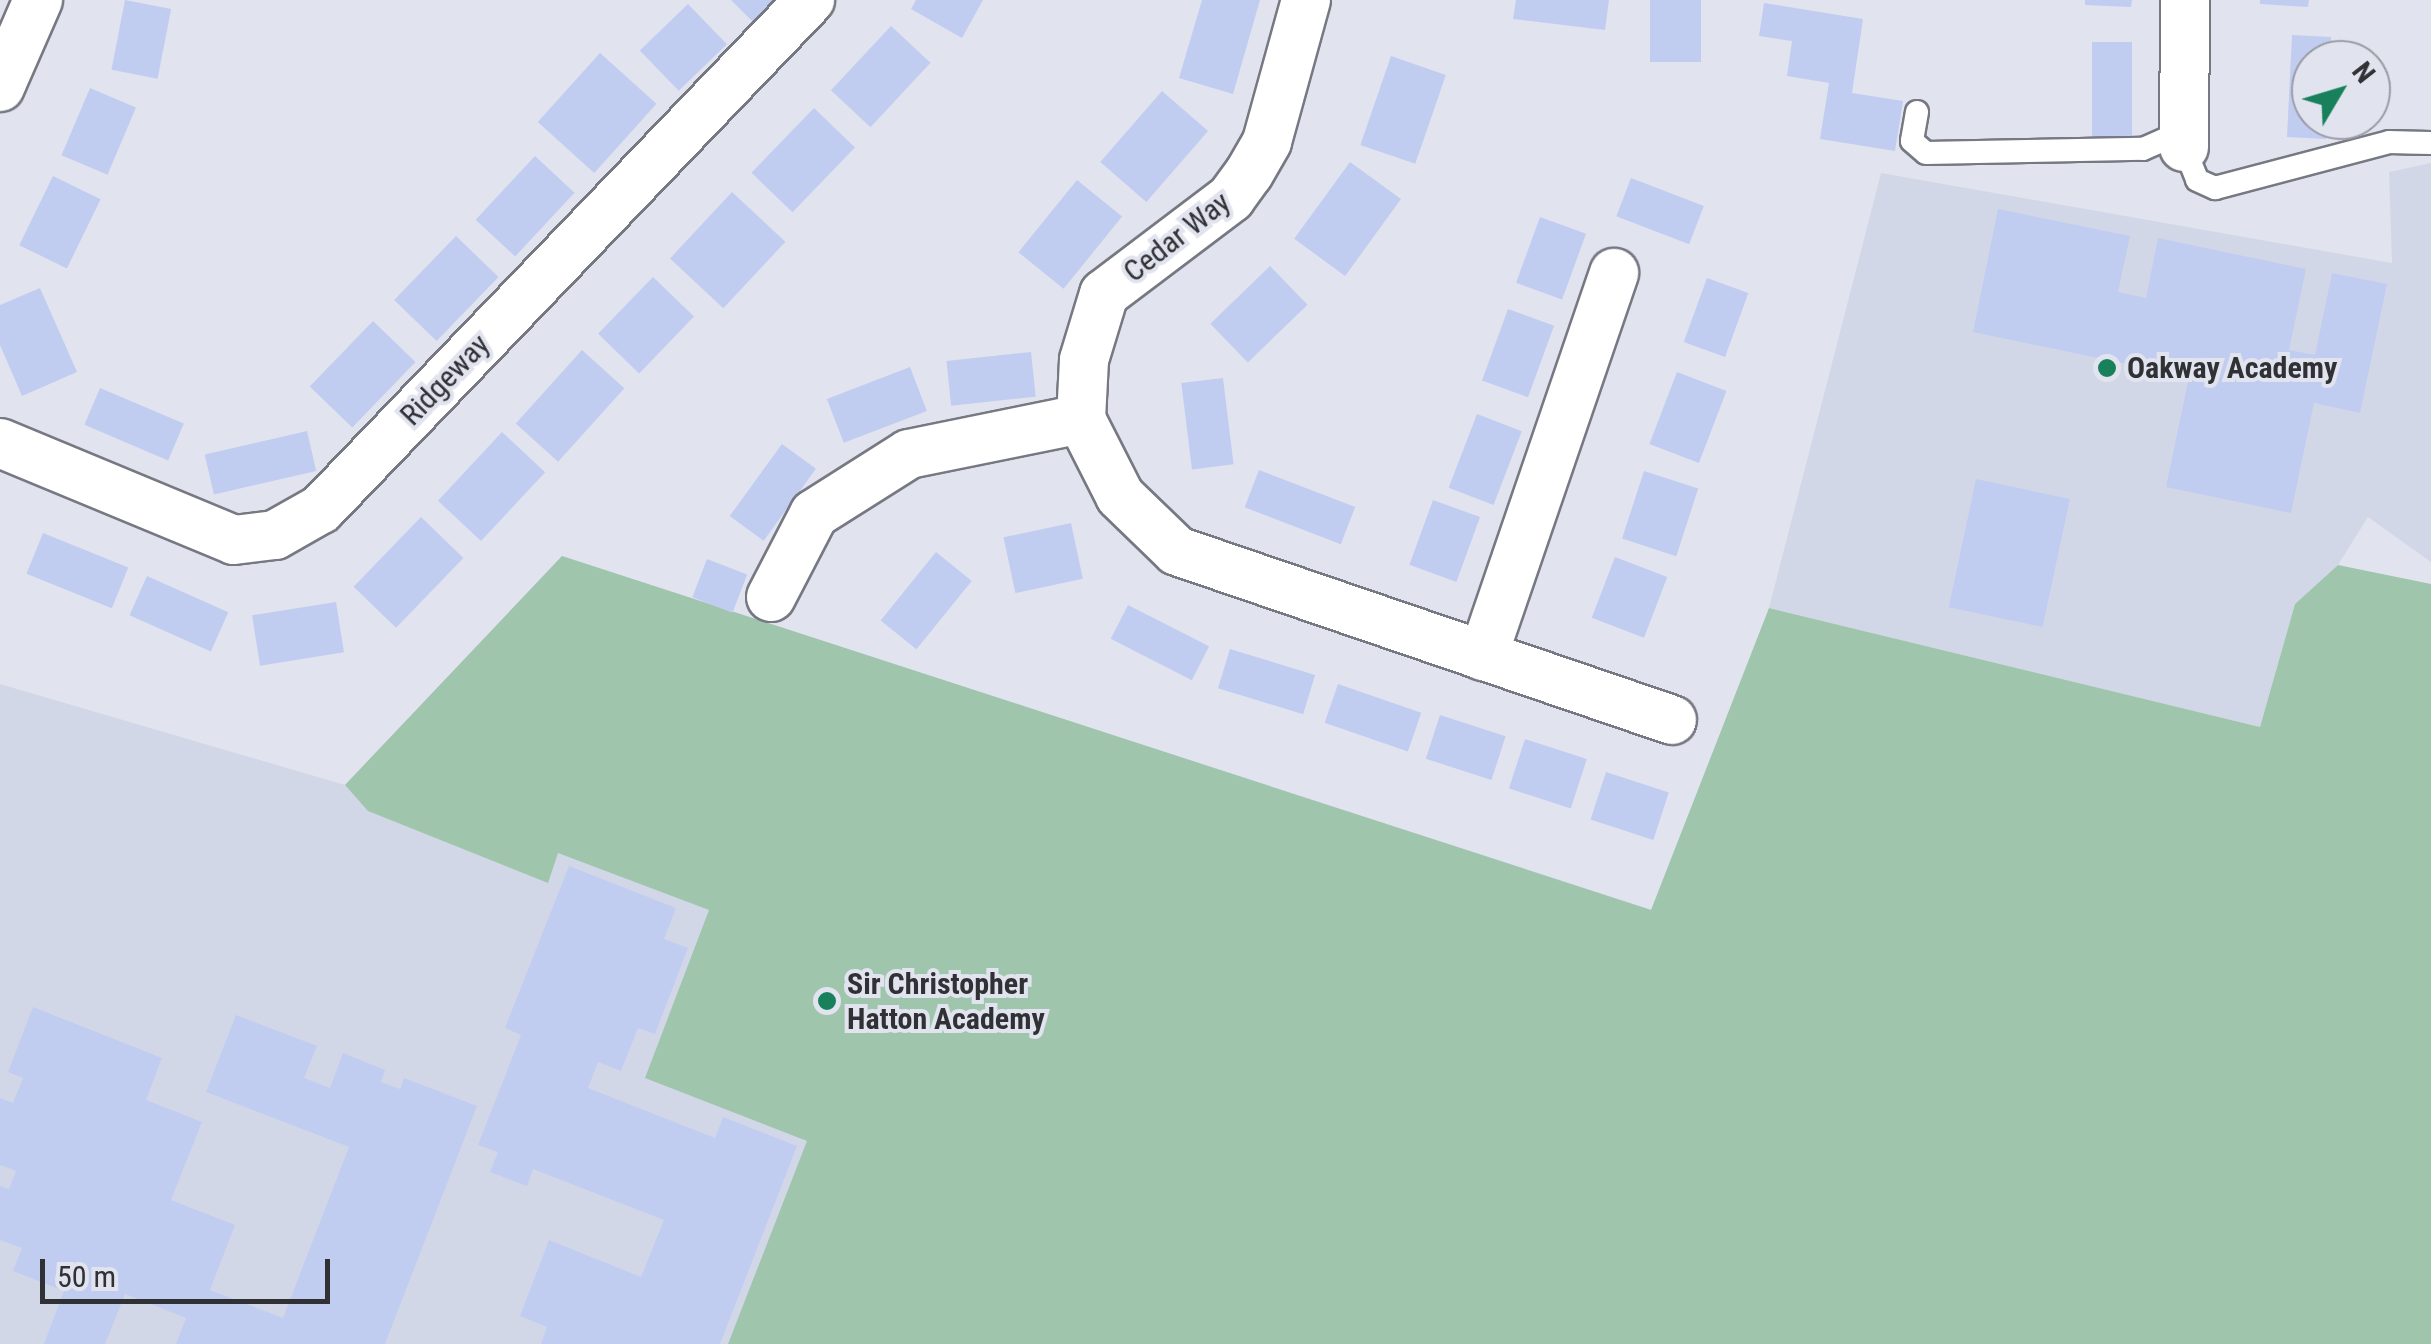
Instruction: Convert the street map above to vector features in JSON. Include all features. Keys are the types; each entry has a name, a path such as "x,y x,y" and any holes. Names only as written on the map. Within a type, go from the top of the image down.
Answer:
{"street":[{"path":"0,87 38,0"},
{"name":"Ridgeway","path":"0,443 234,540 275,535 320,509 810,0"},
{"name":"Cedar Way","path":"1081,420 1084,360 1104,294 1231,198 1268,142 1306,0"},
{"path":"2184,139 2185,0"},
{"path":"1484,656 1614,274"},
{"path":"772,597 814,514 909,454 1081,420 1120,496 1176,551 1672,720"}],"lane":[{"path":"1917,112 1912,141 1926,153 2143,149 2184,139 2196,180 2216,188 2260,181 2389,142 2431,144"}],"shaded area":[{"name":"Oakway Academy","path":"2431,163 2431,562 2368,517 2338,565 2295,604 2260,727 1769,608 1881,173 2392,263 2389,172"},
{"name":"Sir Christopher Hatton Academy","path":"562,556 1683,920 2431,1344 0,1344 0,684 345,785"}],"green space":[{"name":"Sir Christopher Hatton Academy","path":"562,556 1651,910 1769,608 2260,727 2295,604 2338,565 2431,584 2431,1344 728,1344 807,1141 645,1078 709,910 558,853 548,883 368,811 345,785"}],"building":[{"path":"125,0 171,9 158,79 111,70"},
{"path":"731,0 775,0 753,22"},
{"path":"916,0 983,0 962,38 911,9"},
{"path":"1202,0 1260,0 1233,94 1179,78"},
{"path":"1516,0 1609,0 1605,30 1513,19"},
{"path":"1650,0 1701,0 1701,62 1650,62"},
{"path":"2085,0 2132,0 2131,7 2085,5"},
{"path":"2260,0 2309,0 2308,7 2260,4"},
{"path":"1764,3 1863,19 1852,93 1903,101 1895,151 1820,139 1829,83 1787,76 1792,41 1759,36"},
{"path":"688,4 727,44 679,91 640,51"},
{"path":"891,26 930,63 870,127 831,90"},
{"path":"2292,35 2331,37 2331,40 2292,40"},
{"path":"2092,42 2132,42 2132,138 2092,138"},
{"path":"600,53 656,104 594,173 538,122"},
{"path":"2291,55 2291,137 2287,137"},
{"path":"1391,56 1446,75 1415,164 1360,145"},
{"path":"90,88 136,108 108,175 61,155"},
{"path":"1162,91 1208,131 1146,202 1100,162"},
{"path":"814,108 855,148 792,212 751,173"},
{"path":"535,156 574,193 515,256 476,220"},
{"path":"1350,162 1401,199 1345,276 1294,239"},
{"path":"53,176 101,199 67,268 19,245"},
{"path":"1631,178 1704,206 1689,244 1616,216"},
{"path":"1077,180 1122,217 1064,289 1018,252"},
{"path":"732,192 785,242 723,308 670,259"},
{"path":"1998,209 2130,236 2118,292 2146,298 2158,238 2306,269 2289,350 2315,355 2332,273 2387,284 2360,413 2314,403 2291,513 2166,487 2189,377 1973,332"},
{"path":"1540,217 1586,234 1562,300 1516,283"},
{"path":"456,236 498,277 437,341 394,300"},
{"path":"1270,266 1308,305 1248,363 1210,324"},
{"path":"653,277 694,317 639,373 598,334"},
{"path":"1707,278 1748,293 1725,357 1684,342"},
{"path":"40,288 77,372 22,396 0,345 0,305"},
{"path":"1508,309 1554,326 1528,397 1482,380"},
{"path":"373,321 415,362 352,427 310,386"},
{"path":"582,350 624,388 558,462 516,424"},
{"path":"1031,352 1036,397 951,406 946,361"},
{"path":"910,367 927,411 844,443 827,399"},
{"path":"1677,372 1726,391 1699,463 1649,444"},
{"path":"1223,378 1234,464 1192,469 1181,383"},
{"path":"100,388 184,424 168,460 84,425"},
{"path":"1477,414 1522,431 1494,505 1449,488"},
{"path":"307,431 316,471 214,495 205,455"},
{"path":"502,432 545,472 481,541 438,501"},
{"path":"782,444 816,469 764,541 730,516"},
{"path":"1259,470 1355,507 1341,544 1245,507"},
{"path":"1644,471 1698,489 1676,556 1622,539"},
{"path":"1976,479 2070,499 2043,627 1949,607"},
{"path":"1433,500 1480,517 1456,582 1409,565"},
{"path":"421,517 463,558 396,628 354,587"},
{"path":"1071,523 1083,579 1015,593 1004,537"},
{"path":"43,533 128,567 112,608 27,574"},
{"path":"936,552 972,581 916,649 881,620"},
{"path":"1615,557 1667,577 1644,638 1592,618"},
{"path":"707,559 747,574 732,613 692,597"},
{"path":"147,576 228,612 211,651 130,615"},
{"path":"336,602 344,652 260,666 252,615"},
{"path":"1128,605 1209,646 1192,680 1111,639"},
{"path":"1230,649 1315,675 1303,714 1218,688"},
{"path":"1338,684 1421,713 1408,751 1325,723"},
{"path":"1440,715 1506,736 1491,780 1426,759"},
{"path":"1525,739 1587,759 1571,809 1509,788"},
{"path":"1606,772 1669,792 1653,840 1591,820"},
{"path":"569,866 676,908 664,939 688,948 655,1034 638,1028 621,1071 598,1062 588,1088 715,1138 723,1117 797,1146 720,1344 541,1344 547,1327 520,1316 549,1240 641,1277 664,1220 533,1169 527,1186 490,1172 498,1152 478,1145 521,1035 505,1028"},
{"path":"33,1007 162,1058 146,1100 202,1122 171,1200 235,1225 210,1290 283,1318 349,1147 206,1092 236,1015 317,1046 304,1078 330,1088 343,1053 385,1070 381,1082 400,1089 404,1078 477,1106 385,1344 176,1344 186,1318 125,1294 105,1344 44,1344 64,1291 13,1271 22,1248 0,1240 0,1186 9,1189 16,1171 0,1165 0,1098 13,1103 23,1078 8,1072"}],"place":[{"name":"Oakway Academy","path":"2107,368"},
{"name":"Sir Christopher Hatton Academy","path":"827,1001"}]}
